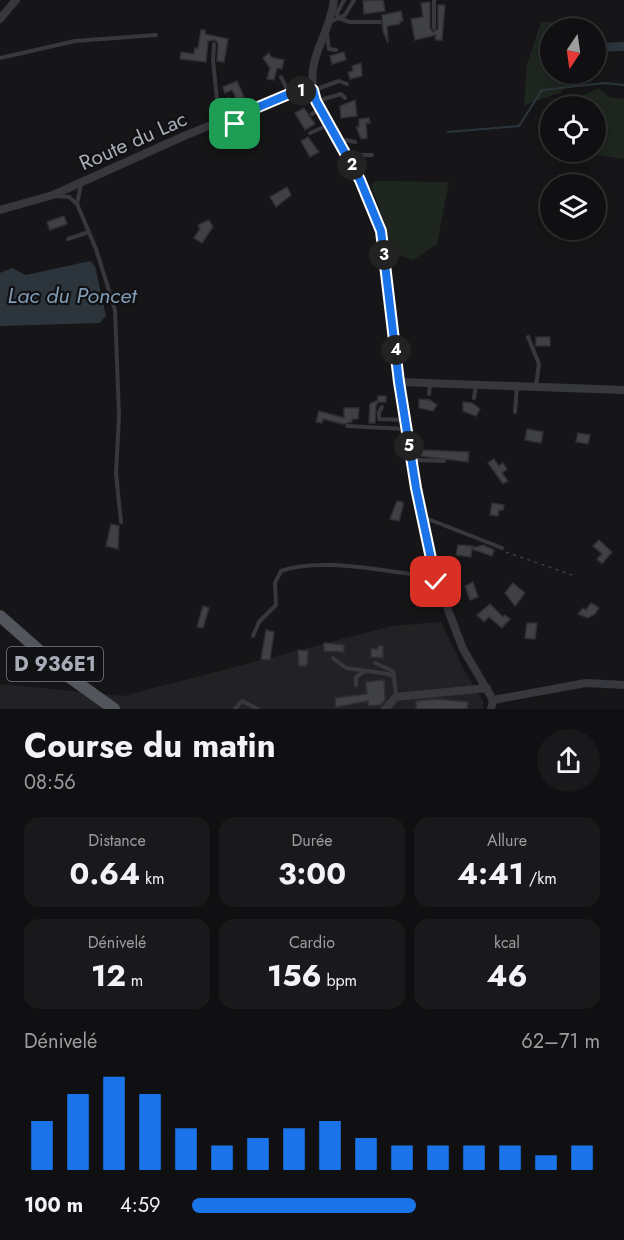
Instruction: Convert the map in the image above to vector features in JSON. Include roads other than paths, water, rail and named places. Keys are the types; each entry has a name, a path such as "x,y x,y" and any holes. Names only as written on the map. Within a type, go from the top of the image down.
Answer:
{"main road":[{"name":"D 936E1","path":"0,616 68,676 114,709"}],"street":[{"path":"1,16 16,0"},
{"path":"334,0 335,19 326,30 312,63 313,90 318,105 349,160 381,231 399,382 412,464 434,573 463,649 493,700 491,709"},
{"name":"Route du Lac","path":"0,210 53,195 289,94 313,90"},
{"path":"399,382 624,390"},
{"path":"493,700 586,683 624,686"},
{"path":"385,709 396,697 487,688"}],"lane":[{"path":"335,19 344,0"},
{"path":"335,19 345,15 354,0"},
{"path":"434,0 434,28"},
{"path":"335,19 350,22 380,22"},
{"path":"326,30 329,49 336,50"},
{"path":"0,58 75,41 156,35"},
{"path":"214,44 213,60 222,122"},
{"path":"281,77 289,94"},
{"path":"313,90 339,81 347,84"},
{"path":"312,114 318,105 340,94 345,98"},
{"path":"222,122 229,99"},
{"path":"222,122 230,126 235,124"},
{"path":"310,133 329,124"},
{"path":"340,143 346,140 355,142"},
{"path":"349,160 357,155 372,155"},
{"path":"77,204 81,184"},
{"path":"53,195 69,197 77,204 110,287 115,310 119,416 116,473 121,522"},
{"path":"68,239 88,232"},
{"path":"528,337 539,364 536,386"},
{"path":"429,394 430,383"},
{"path":"474,398 476,384"},
{"path":"515,412 518,385"},
{"path":"382,407 379,412 380,419 405,420"},
{"path":"347,426 407,429"},
{"path":"412,464 417,460 444,461"},
{"path":"422,516 502,548"},
{"path":"253,636 259,622 276,605 275,583 280,571 290,568 337,566 421,575 434,573"},
{"path":"333,658 346,668 389,674 394,677"},
{"path":"375,663 393,671 396,697"},
{"path":"356,685 356,677 366,670"},
{"path":"235,709 242,701 258,709"}],"water":[{"path":"624,42 624,51 606,52 606,43"},
{"name":"Lac du Poncet","path":"90,261 95,266 106,316 99,323 0,326 0,273 12,268 26,275"}],"waterway":[{"path":"448,132 519,126 542,90 605,83 624,85"}]}
